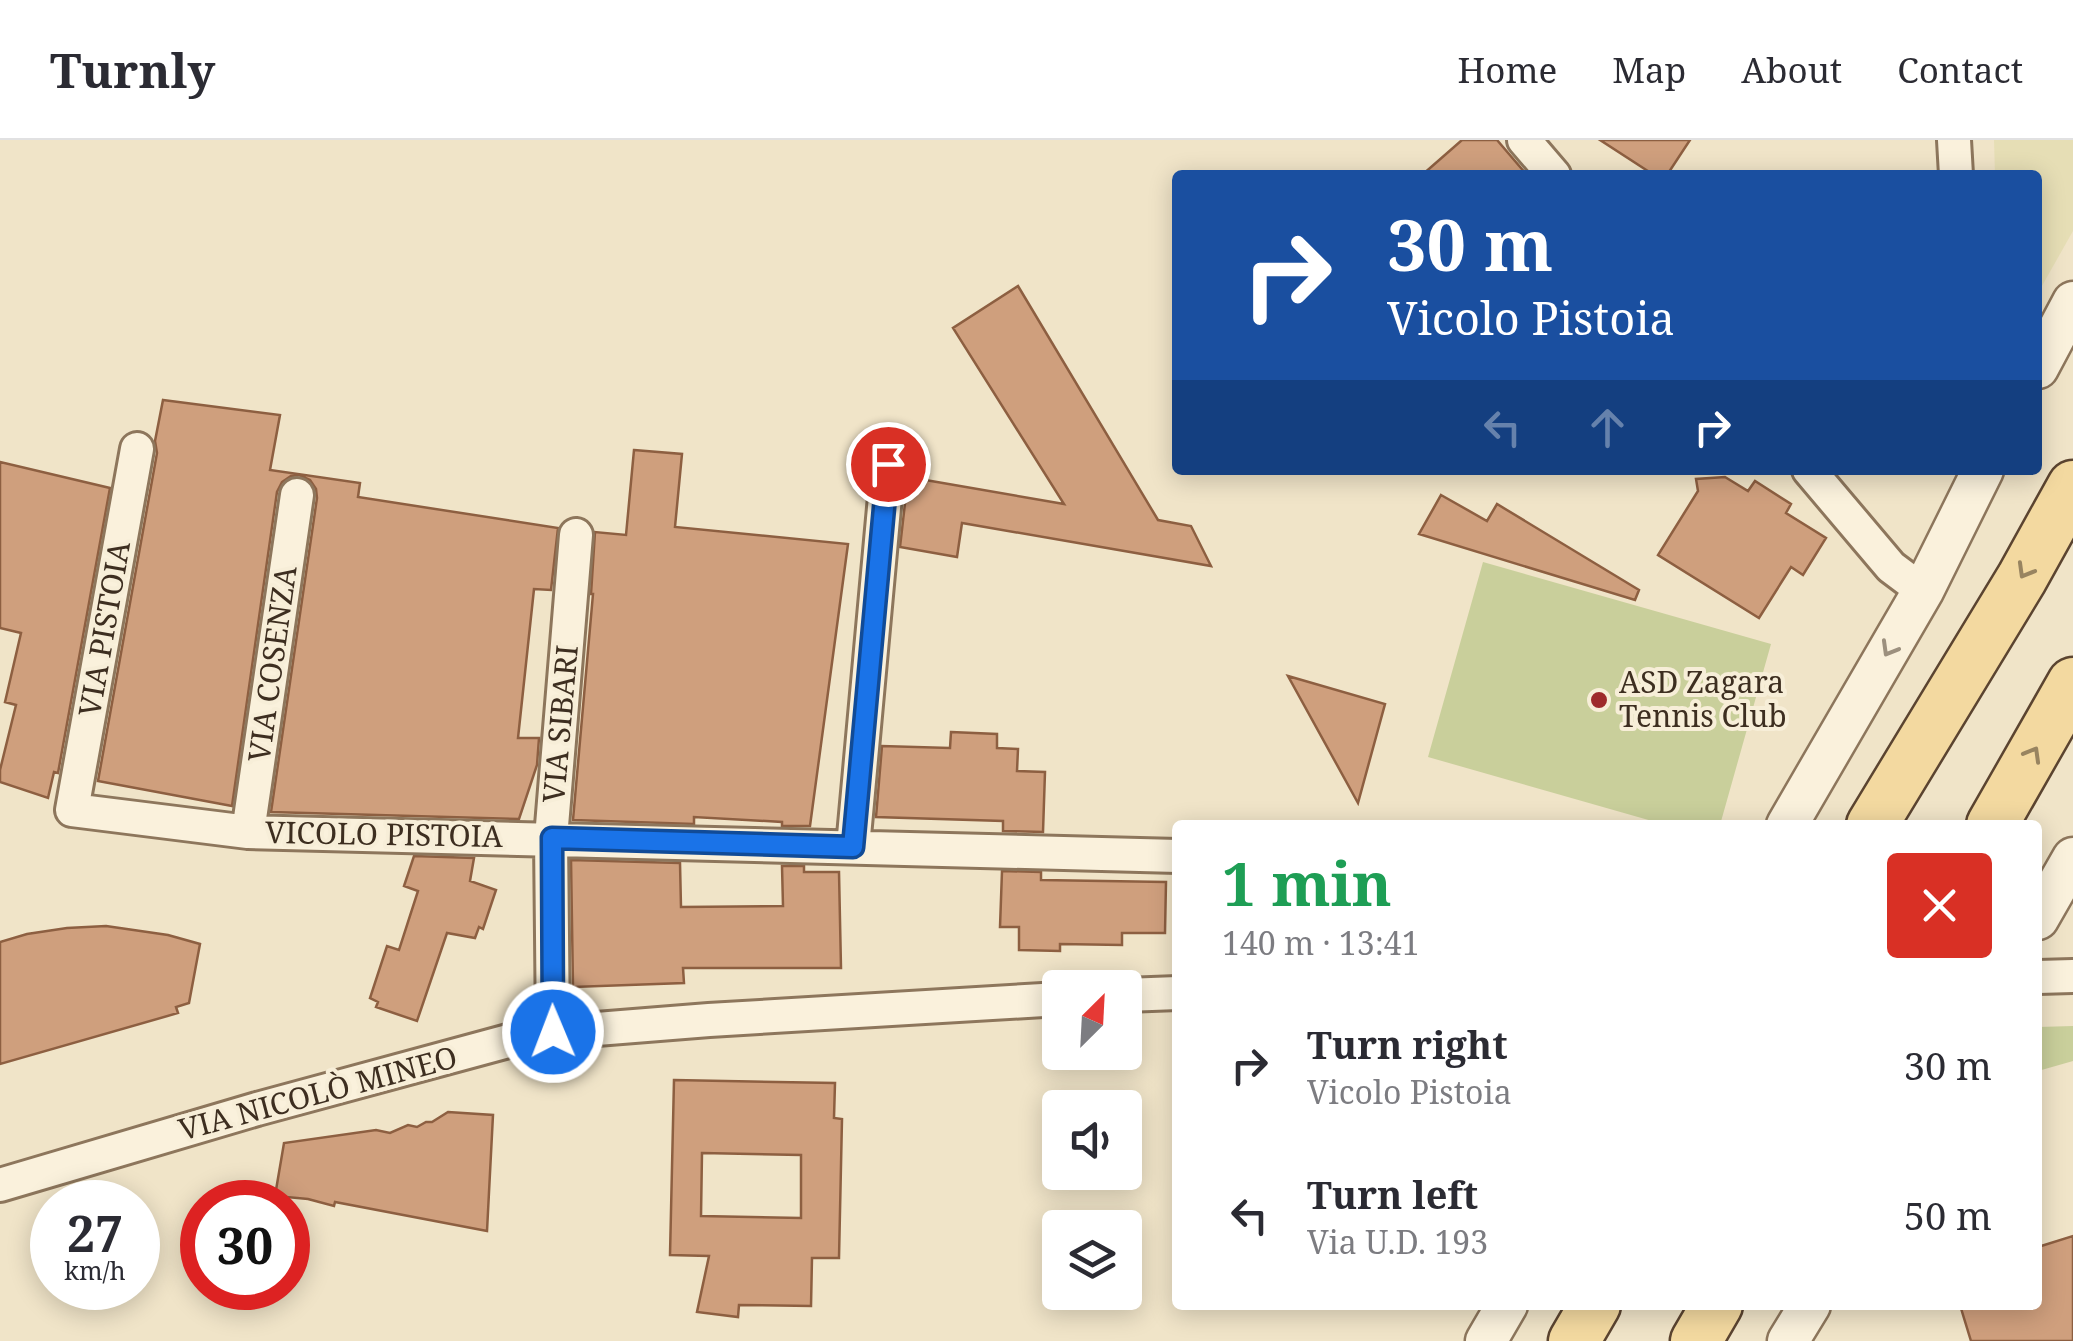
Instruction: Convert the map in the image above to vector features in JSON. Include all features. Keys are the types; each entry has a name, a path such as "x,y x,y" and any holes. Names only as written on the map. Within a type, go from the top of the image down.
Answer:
{"main road":[{"path":"1875,820 2022,578 2073,486"},
{"path":"1995,820 2073,683"},
{"path":"1696,1341 1714,1310"}],"street":[{"path":"1524,140 1550,170"},
{"path":"1954,140 1956,170"},
{"path":"2042,360 2073,302"},
{"path":"2042,382 2073,345"},
{"name":"VIA PISTOIA","path":"72,810 137,449"},
{"path":"853,847 888,464"},
{"path":"1814,475 1892,568 1923,591"},
{"path":"1791,820 1923,591 1979,475"},
{"name":"VIA COSENZA","path":"248,832 297,495"},
{"name":"VIA SIBARI","path":"553,1032 552,838 576,535"},
{"name":"VICOLO PISTOIA","path":"72,810 248,832 1172,856"},
{"path":"2042,912 2073,858"},
{"path":"2042,977 2073,976"},
{"path":"1142,995 1172,993"},
{"name":"VIA NICOLÒ MINEO","path":"0,1185 257,1109 534,1034 1042,1000"},
{"path":"1486,1341 1504,1310"},
{"path":"1788,1341 1807,1310"}],"shaded area":[{"path":"1994,140 2073,140 2073,231 2042,286 2042,170 1995,170"}],"green space":[{"name":"ASD Zagara Tennis Club","path":"1483,562 1771,644 1721,820 1648,820 1428,757"},
{"path":"2073,1026 2073,1061 2042,1070 2042,1027"}],"building":[{"path":"1462,140 1497,140 1523,170 1428,170"},
{"path":"1600,140 1690,140 1670,170 1646,170"},
{"path":"1018,286 1158,520 1191,526 1211,566 962,523 957,557 900,547 908,477 1064,504 953,328"},
{"path":"163,400 280,415 270,470 360,483 358,497 558,528 551,590 534,589 518,738 539,738 537,765 519,819 271,812 317,498 310,480 299,475 282,482 277,492 232,806 98,781"},
{"path":"634,450 682,454 675,527 848,544 810,826 694,817 694,824 573,820 595,532 626,535"},
{"path":"0,462 110,488 58,773 54,772 48,798 0,782 16,705 5,702 21,633 0,628"},
{"path":"1725,477 1748,491 1755,481 1791,504 1786,513 1826,538 1803,575 1791,567 1759,618 1658,555 1698,491 1696,479"},
{"path":"1441,495 1487,521 1497,504 1639,590 1635,600 1419,534"},
{"path":"1288,676 1385,704 1358,803"},
{"path":"951,732 997,734 997,748 1018,749 1017,771 1045,772 1043,832 1003,831 1003,821 876,817 882,746 950,748"},
{"path":"414,856 474,858 470,881 496,890 483,929 479,927 475,938 447,933 417,1021 376,1007 378,1002 370,998 387,946 399,950 418,891 404,886"},
{"path":"571,860 680,863 681,907 783,906 782,866 804,866 804,872 839,872 841,968 683,968 684,983 573,987"},
{"path":"1002,871 1041,872 1041,880 1166,882 1165,933 1122,933 1122,945 1060,944 1060,951 1019,950 1019,927 1000,927"},
{"path":"106,926 200,944 189,1003 176,1007 178,1013 0,1064 0,942 27,934"},
{"path":"674,1080 835,1083 834,1118 842,1119 839,1258 812,1258 811,1306 739,1305 738,1317 697,1312 709,1256 670,1255","holes":["702,1153 801,1155 801,1218 701,1216"]},
{"path":"448,1112 493,1115 487,1231 335,1202 334,1206 310,1200 310,1180 278,1180 284,1143 376,1130 390,1133 408,1125 417,1127"},
{"path":"2073,1236 2073,1341 1971,1341 1962,1310 2042,1310 2042,1246"}],"place":[{"name":"ASD Zagara Tennis Club","path":"1599,700"}],"route":[{"path":"553,1032 552,838 853,847 888,464"}]}
